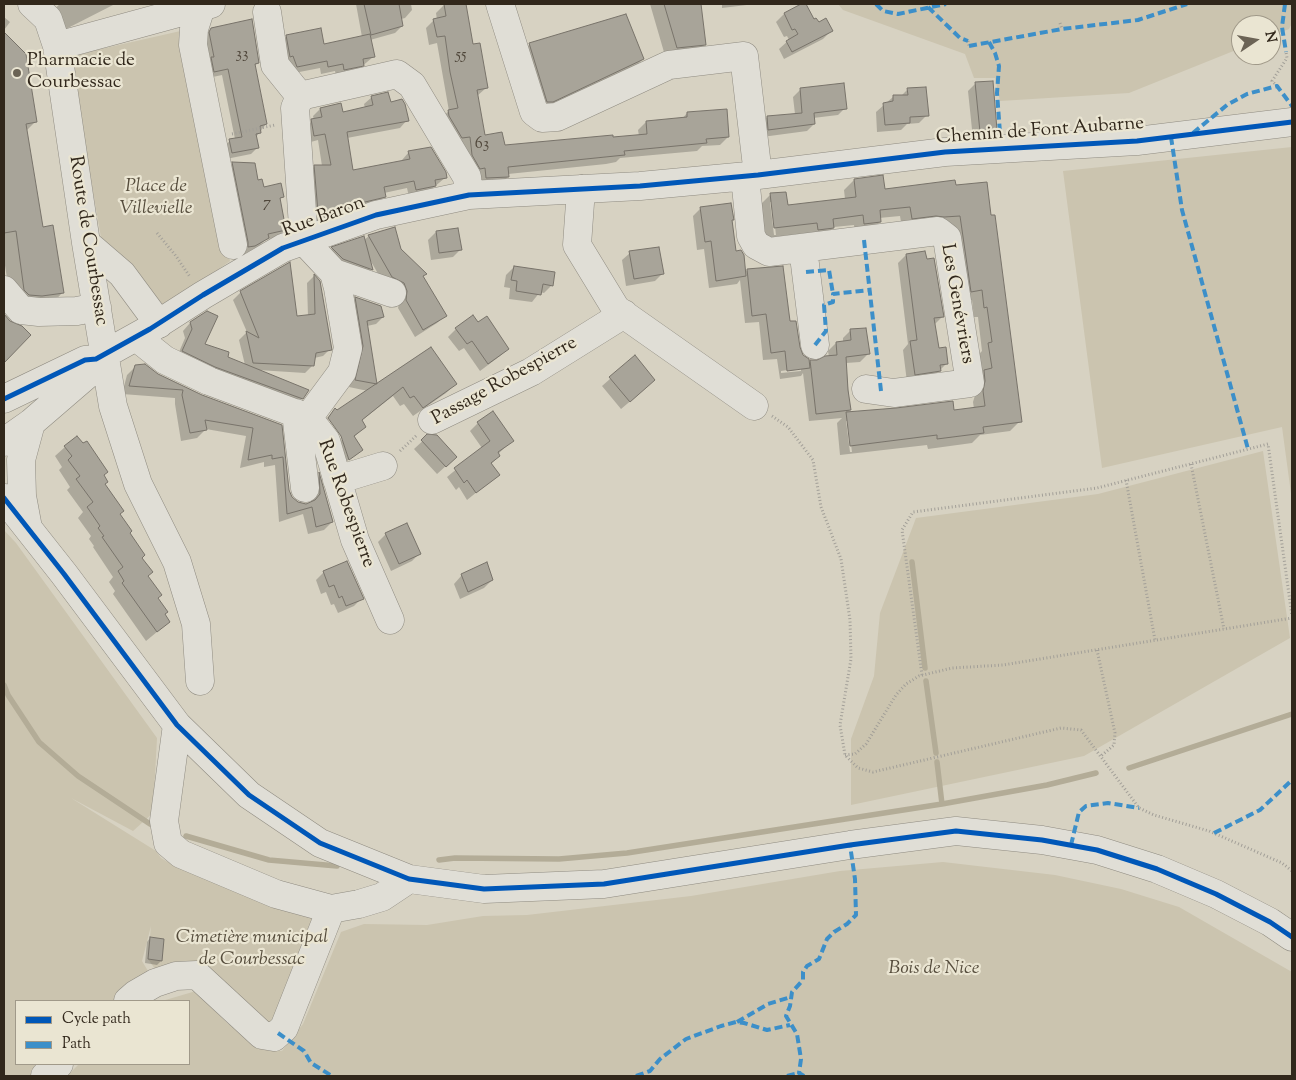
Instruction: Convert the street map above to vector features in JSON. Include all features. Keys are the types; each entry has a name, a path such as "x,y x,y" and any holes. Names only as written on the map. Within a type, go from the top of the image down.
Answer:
{"street":[{"name":"Route de Courbessac","path":"32,4 48,19 57,46 97,307 101,356 113,406 138,484 177,562 196,624 200,681"},
{"path":"57,46 206,4"},
{"path":"206,4 194,28 193,46 233,245"},
{"path":"500,4 534,112 542,118 557,117 669,65 744,56 751,176"},
{"path":"267,12 275,66 300,96"},
{"path":"300,96 397,74 412,85 467,178 469,195"},
{"path":"300,96 295,108 304,241 334,273 392,293"},
{"name":"Chemin de Font Aubarne","path":"640,186 751,176 946,152 1137,141 1292,122"},
{"name":"Les Genévriers","path":"751,176 751,236 756,245 769,252 938,231 948,238 970,383 894,393 866,389"},
{"name":"Rue Baron","path":"101,356 148,330 283,248 376,216 469,195 640,186"},
{"path":"580,189 578,245 616,309 754,406"},
{"path":"86,243 122,274 148,330 165,360 209,381 302,416"},
{"path":"803,248 816,344"},
{"path":"305,488 302,416 342,372 348,348 334,273"},
{"path":"4,286 21,310 39,312 77,311 97,307"},
{"name":"Passage Robespierre","path":"432,420 531,372 624,314"},
{"path":"4,399 85,360 101,356"},
{"path":"4,442 31,423 89,373 101,356"},
{"name":"Rue Robespierre","path":"302,416 326,441 354,540 390,620"},
{"path":"28,529 22,496 21,460 31,423"},
{"path":"337,480 383,466"},
{"path":"4,498 70,582 177,725 250,795 320,843 409,878 484,889 604,884 850,844 956,831 1042,840 1097,850 1157,869 1216,894 1270,922 1292,937"},
{"path":"177,725 164,822 168,843 181,854 276,894 331,909 359,904 382,897 409,878"},
{"path":"129,1000 155,983 176,976 197,975 262,1035 274,1037 284,1028 331,909"},
{"path":"45,1076 58,1065"}],"path":[{"path":"1060,23 1062,29"},
{"path":"968,40 969,46"},
{"path":"1277,86 1272,81 1287,58 1286,52"},
{"path":"246,131 261,129"},
{"path":"157,233 176,256 203,295"},
{"path":"754,406 788,427 813,460 821,507 841,559 850,620 851,659 840,725 845,755 858,768 873,772 1061,728 1081,730 1139,808 1154,815 1209,831 1282,862 1292,872"},
{"path":"845,755 856,754 866,744 896,695 906,684 922,675 952,668 1003,665 1292,617 1268,444 1097,488 913,512 902,530 922,675"},
{"path":"1190,464 1224,629"},
{"path":"1126,480 1155,640"},
{"path":"1096,650 1115,733 1114,745 1101,756"}],"green space":[{"path":"838,4 1292,4 1292,23 1289,29 1281,32 1281,15 1231,15 1231,52 1129,93 1000,101 995,78 974,78 965,54 843,10"},
{"name":"Place de Villevielle","path":"185,30 230,261 167,306 159,304 102,243 71,67 79,54"},
{"path":"1292,147 1292,501 1282,427 1102,468 1063,171"},
{"path":"1263,451 1290,638 1084,756 851,805 851,739 874,676 880,613 916,518 1098,494"},
{"name":"Cimetière municipal de Courbessac","path":"4,530 16,543 157,738 153,813 133,831 71,798 156,851 166,861 275,905 322,918 277,1023 262,1026 192,966 160,976 148,959 151,926 142,961 151,976 116,1000 15,1000 15,1065 45,1065 31,1076 4,1076"},
{"name":"Bois de Nice","path":"943,862 1055,875 1121,889 1179,907 1292,972 1292,1076 67,1076 78,1065 190,1065 190,1000 165,1000 196,991 227,1023 268,1049 282,1051 303,1024 341,932 364,924 427,925 483,916 527,915 691,896 840,871"}],"building":[{"path":"364,4 399,4 403,26 371,35"},
{"path":"444,4 466,4 473,44 480,43 488,88 477,90 485,135 502,132 505,145 613,135 613,137 647,134 646,121 687,117 687,112 727,109 729,137 706,139 707,143 624,151 625,155 508,167 509,177 486,178 485,168 480,169 472,155 470,137 462,138 449,116 448,110 458,108 445,36 437,37 433,19 446,16"},
{"path":"664,4 701,4 706,45 677,48"},
{"path":"801,4 806,4 814,19 816,18 819,22 826,18 833,31 792,52 786,41 798,34 795,29 792,30 784,13"},
{"path":"626,14 644,59 553,102 547,102 529,43"},
{"path":"252,19 259,63 255,64 267,124 260,126 261,133 256,134 259,148 232,153 229,139 242,137 228,69 214,72 211,57 214,57 209,32 211,28"},
{"path":"321,28 324,44 370,34 375,57 363,59 364,66 344,70 343,64 328,67 327,61 297,67 293,56 290,57 286,35"},
{"path":"4,32 26,54 37,122 26,124 43,227 53,225 64,293 42,296 29,295 24,290 16,231 4,233"},
{"path":"993,81 997,130 980,132 975,82"},
{"path":"844,83 847,109 814,113 815,124 768,130 767,116 802,113 800,88"},
{"path":"926,87 929,116 910,117 910,123 885,125 883,103 893,101 893,95 908,95 907,88"},
{"path":"388,92 391,102 402,99 409,121 347,132 353,170 410,159 408,151 431,147 446,172 447,178 435,180 436,186 416,190 414,181 384,187 386,197 340,208 340,211 320,218 314,165 331,165 325,134 314,136 311,119 322,117 320,108 341,103 343,112 373,105 371,96"},
{"path":"232,162 255,163 258,180 262,179 264,187 281,183 284,197 280,198 286,230 268,234 269,238 255,246 248,247"},
{"path":"883,175 885,189 955,180 956,185 987,182 991,215 995,215 1022,422 983,427 984,433 937,439 937,435 850,446 846,412 953,401 954,410 985,406 983,391 985,381 984,370 992,368 988,343 992,342 987,307 984,308 982,290 971,292 960,216 912,219 910,207 880,210 881,222 864,224 863,215 833,219 834,228 818,230 817,223 774,228 770,193 786,192 788,205 856,197 854,179"},
{"path":"731,203 736,251 741,250 744,255 746,276 716,281 711,241 705,242 700,207"},
{"path":"395,227 401,249 427,274 423,276 447,316 423,330 406,300 407,291 404,283 392,277 368,235"},
{"path":"458,228 462,250 439,253 436,231"},
{"path":"364,236 373,270 343,259 331,247"},
{"path":"659,247 664,274 634,279 629,251"},
{"path":"925,251 927,259 934,258 944,317 934,318 939,348 946,347 948,364 940,365 941,371 915,375 910,341 917,340 906,254"},
{"path":"290,262 297,316 315,314 314,274 320,281 332,350 316,353 314,366 253,363 246,331 259,338 240,291"},
{"path":"514,266 555,272 553,286 543,284 541,295 516,291 517,281 511,280"},
{"path":"783,266 790,321 796,321 800,347 803,355 809,359 810,368 787,371 785,351 771,353 766,314 752,316 747,269"},
{"path":"355,297 381,306 384,317 367,321 377,384 355,380 363,346"},
{"path":"207,311 218,316 205,344 229,352 228,357 309,390 303,399 215,367 182,351 192,329 190,322"},
{"path":"4,314 10,321 22,326 31,335 4,363"},
{"path":"473,315 478,322 487,316 509,349 488,364 472,341 467,344 455,328"},
{"path":"866,328 870,354 846,357 851,410 816,414 810,360 837,355 836,342 851,340 850,329"},
{"path":"431,347 457,384 423,408 414,396 410,398 403,387 362,420 366,427 354,436 363,450 349,460 341,436 328,418 335,408 337,410"},
{"path":"635,355 655,380 630,402 609,377"},
{"path":"145,364 158,374 202,395 282,425 289,490 292,497 298,502 306,504 315,500 320,494 319,472 333,522 316,527 312,507 287,514 283,457 272,459 272,455 248,460 253,428 205,420 207,430 190,433 182,395 183,390 129,386 135,365"},
{"path":"493,411 514,441 498,452 500,456 491,463 500,475 476,493 467,480 464,483 454,468 490,441 477,422"},
{"path":"427,434 437,435 457,457 446,467 421,440"},
{"path":"77,436 83,443 87,441 108,472 104,475 108,482 105,484 124,511 120,514 145,555 142,558 153,572 148,576 162,595 158,598 168,612 165,614 170,622 157,632 122,583 124,581 118,571 123,567 102,537 104,536 98,528 100,526 87,507 93,502 76,479 80,476 68,460 72,456 64,446"},
{"path":"407,523 421,554 399,564 385,533"},
{"path":"347,561 364,599 346,606 342,596 339,598 334,585 329,587 323,571"},
{"path":"487,562 493,580 468,592 461,574"},
{"path":"150,937 164,939 162,961 148,959"}],"waterway":[{"path":"912,562 925,668"},
{"path":"926,681 936,753"},
{"path":"4,685 8,695 39,742 78,776 150,824"},
{"path":"1129,768 1292,714"},
{"path":"937,762 942,804"},
{"path":"439,860 455,858 559,859 627,853 942,804 1047,785 1096,773"},
{"path":"186,836 269,860 337,866"}],"marked path":[{"path":"876,4 883,11 898,14 946,4"},
{"path":"969,46 1062,29 1138,20 1187,4"},
{"path":"1285,4 1282,27 1286,52"},
{"path":"928,7 960,38 968,41"},
{"path":"989,42 999,66 997,93 1000,133"},
{"path":"1193,133 1227,105 1247,94 1277,86 1292,106"},
{"path":"1171,137 1182,210 1248,449"},
{"path":"864,240 881,391"},
{"path":"806,272 829,270 833,294"},
{"path":"815,345 826,331 824,305 833,302 833,294 870,290"},
{"path":"1214,833 1260,810 1292,780"},
{"path":"1071,845 1079,812 1086,806 1108,803 1139,808"},
{"path":"804,1076 799,1073 801,1059 797,1034 786,1016 792,992 803,980 803,972 807,966 819,959 827,939 856,915 855,879 850,845"},
{"path":"737,1022 768,1004 791,997"},
{"path":"636,1076 650,1071 660,1059 686,1039 721,1026 736,1022 767,1030 790,1025"},
{"path":"278,1033 304,1051 311,1063 332,1076"},
{"path":"787,1076 799,1073"}],"cycle path":[{"path":"4,399 85,360 96,359 150,329 283,248 376,215 469,195 640,186 758,175 945,152 1137,141 1292,122"},
{"path":"4,498 64,574 177,725 249,795 320,843 409,879 484,889 604,884 850,845 956,831 1042,840 1097,850 1157,869 1216,894 1270,922 1292,937"}],"place":[{"name":"Pharmacie de Courbessac","path":"17,73"}]}
